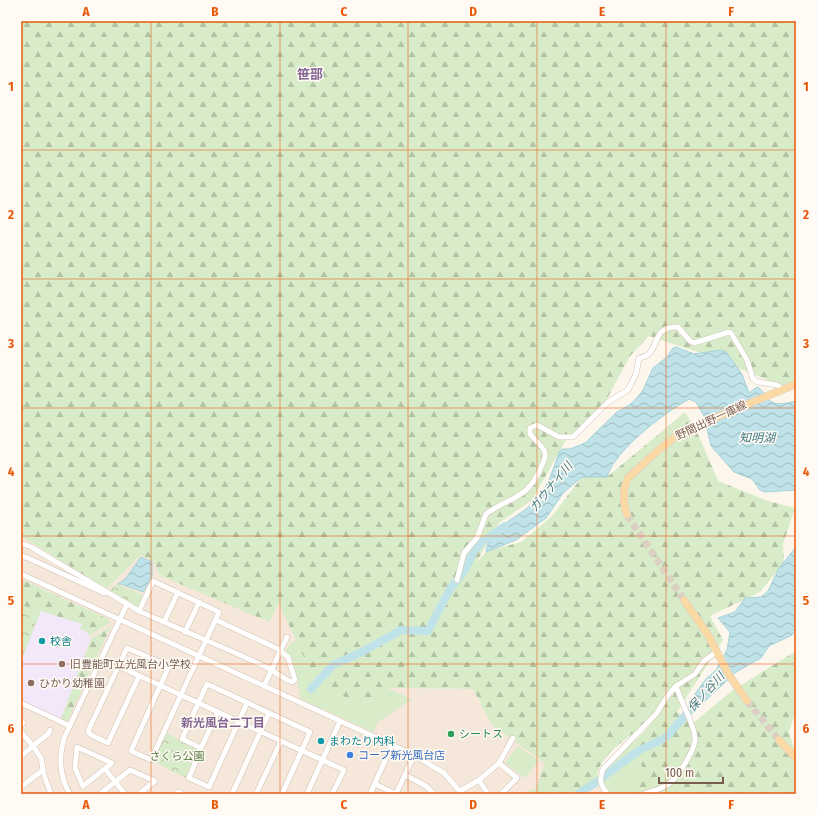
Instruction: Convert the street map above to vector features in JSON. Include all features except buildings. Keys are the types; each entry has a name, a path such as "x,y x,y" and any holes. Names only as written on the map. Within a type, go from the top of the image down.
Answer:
{"main road":[{"name":"野間出野一庫線","path":"626,515 623,494 624,486 628,478 671,439 694,426 796,384"},
{"path":"684,600 739,692 747,701"},
{"path":"779,740 796,758"}],"street":[{"path":"457,580 464,553 477,538 486,514 518,497 530,485 542,467 545,457 544,450 530,434 530,428 537,425 559,437 573,436 608,402 628,390 636,374 639,358 645,357 652,351 658,334 663,330 678,327 690,341 694,343 729,332 732,333 747,360 753,379 758,382 777,385 783,389"},
{"path":"21,543 31,547 139,611 206,640 292,682 295,680 288,657 278,649 216,620"},
{"path":"21,556 102,593 107,593"},
{"path":"21,574 414,755 444,774 461,793 499,763 513,738"},
{"path":"139,611 153,581 219,612 151,760 131,751 169,666 127,648 88,732 108,743 139,676"},
{"path":"164,622 178,592"},
{"path":"185,632 199,602"},
{"path":"70,794 63,778 60,760 64,738 127,604"},
{"path":"264,686 287,637"},
{"path":"608,794 603,788 599,779 602,769 656,714 668,695 676,686 695,674 704,661 718,655"},
{"path":"118,666 238,722 323,759 344,770 332,794"},
{"path":"201,748 182,739 207,684 310,732 282,794"},
{"path":"644,794 668,785 674,779 692,751 696,737 676,686"},
{"path":"218,712 189,778 209,787 247,702"},
{"path":"21,703 70,726"},
{"path":"232,794 269,712"},
{"path":"21,720 23,723 21,725"},
{"path":"307,794 340,721"},
{"path":"21,756 48,734 50,730"},
{"path":"21,732 41,758 43,770 51,794"},
{"path":"256,794 281,741"},
{"path":"370,794 392,745"},
{"path":"77,747 112,763 104,769 83,786 75,768 77,747"},
{"path":"375,784 396,794 414,755"},
{"path":"499,763 517,778 501,794"},
{"path":"104,769 125,794"},
{"path":"21,787 43,770"},
{"path":"100,794 130,770 154,781 139,794"},
{"path":"405,775 426,786 434,794"},
{"path":"479,780 488,794"},
{"path":"176,794 178,792 183,794"}],"shaded area":[{"path":"21,503 141,555 269,622 279,603 364,703 391,688 473,689 492,725 519,743 603,777 616,794 21,794"},
{"name":"旧豊能町立光風台小学校","path":"21,605 82,624 89,635 90,640 61,719 21,701"}],"green space":[{"path":"21,21 796,21 796,389 790,389 701,353 649,336 630,356 602,408 567,438 532,500 499,523 476,563 487,551 521,542 551,517 582,477 607,477 685,412 698,434 718,481 768,501 795,508 783,544 784,563 760,592 710,616 723,640 677,712 693,723 733,690 796,651 796,712 789,731 796,756 796,794 627,794 642,768 640,760 631,768 616,770 603,777 606,770 615,758 650,725 666,702 662,699 647,722 607,756 601,764 596,782 590,785 585,793 520,794 536,788 545,763 492,725 473,689 391,688 364,703 319,689 279,604 269,622 159,575 155,563 141,555 106,589 23,537 21,503"},
{"path":"21,579 110,621 89,636 87,632 80,629 82,624 21,605"},
{"path":"117,584 145,596 140,607 136,607 110,593 109,590"},
{"path":"21,605 41,611 21,661"},
{"path":"111,626 68,720 66,721 61,719 91,639"},
{"path":"297,641 319,689 364,703 389,689 412,699 378,722 373,732 301,699 291,656 284,652 292,642"},
{"name":"さくら公園","path":"166,733 197,748 198,751 185,778 153,761"},
{"path":"518,746 539,761 525,778 505,763"},
{"path":"640,760 643,768 627,794 611,794 605,787 603,777 616,770 631,768"}],"water":[{"name":"知明湖","path":"676,347 694,354 721,350 726,352 742,374 749,393 757,387 774,403 781,404 796,401 796,490 765,492 760,490 752,479 734,472 711,446 704,416 696,402 689,399 654,423 630,444 612,467 607,477 582,477 563,493 546,518 516,540 486,552 488,543 492,536 504,524 532,504 542,493 549,480 559,452 562,449 570,449 585,443 617,412 631,404 642,392 653,368 667,357 673,348"},
{"path":"796,547 796,631 792,635 769,646 761,658 736,672 691,714 684,716 693,697 705,680 716,670 727,650 730,632 718,618 735,612 745,598 761,597 768,591 779,568"},
{"path":"141,557 152,562 152,576 143,592 118,584 126,578"}],"waterway":[{"name":"ガウナイ川","path":"311,689 333,665 362,652 401,630 428,631 450,589 465,570 474,551 483,541 505,526"},
{"name":"保ノ谷川","path":"603,777 638,751 665,738 692,708"},
{"name":"保ノ谷川","path":"578,794 598,781"}],"tunnel":[{"path":"627,515 684,600"},
{"path":"747,701 779,740"}],"place":[{"name":"校舎","path":"42,641"},
{"name":"旧豊能町立光風台小学校","path":"62,664"},
{"name":"ひかり幼稚園","path":"31,683"},
{"name":"シートス","path":"451,734"},
{"name":"まわたり内科","path":"321,741"},
{"name":"コープ新光風台店","path":"350,755"}],"district":[{"name":"笹部","path":"310,74"},
{"name":"新光風台二丁目","path":"223,723"}]}
